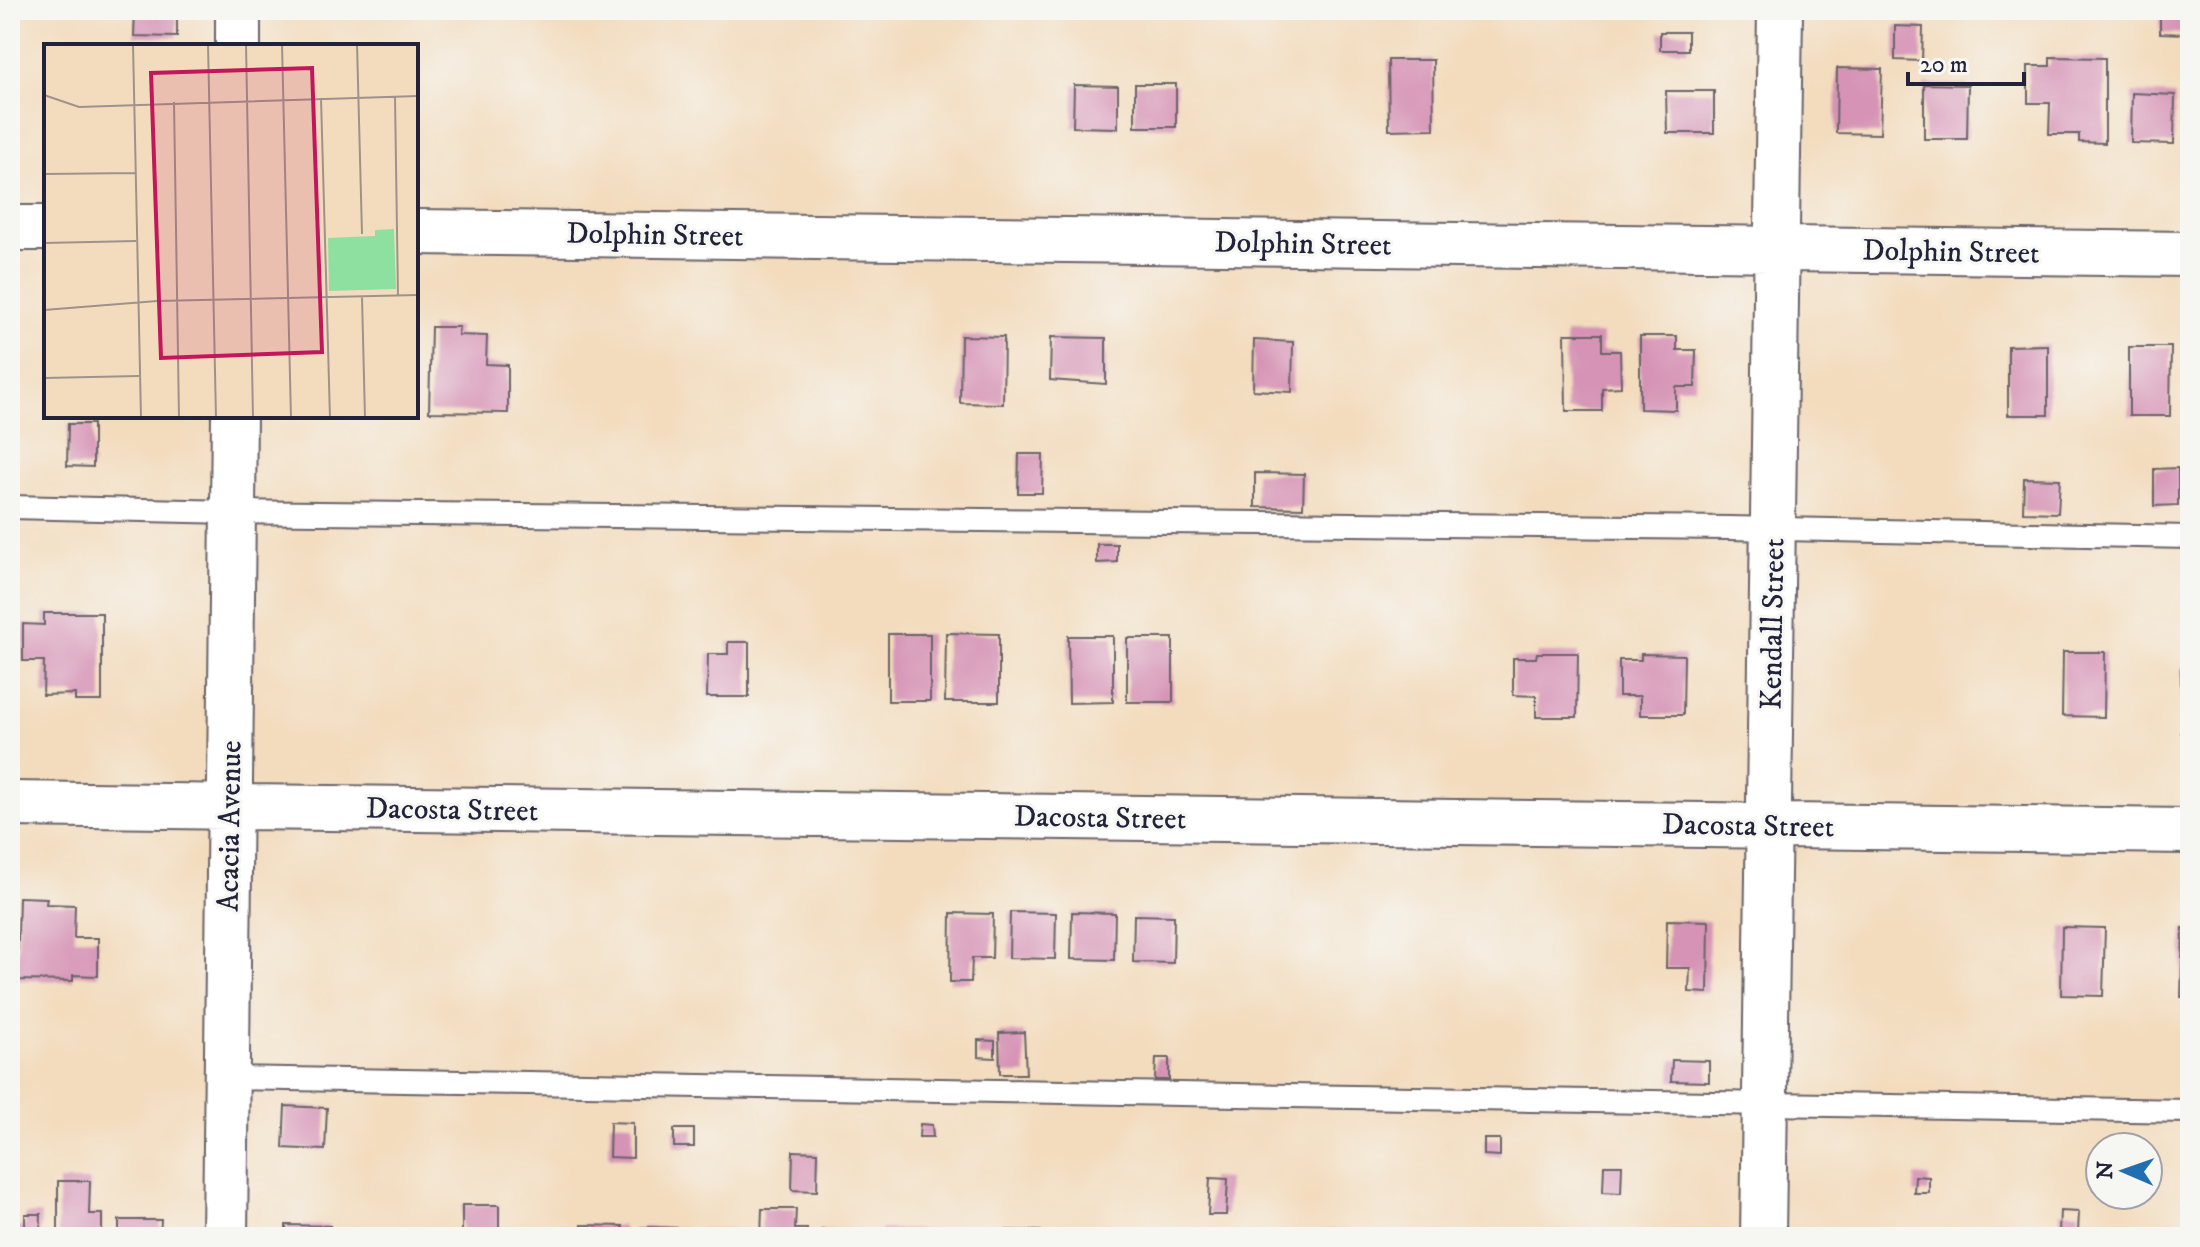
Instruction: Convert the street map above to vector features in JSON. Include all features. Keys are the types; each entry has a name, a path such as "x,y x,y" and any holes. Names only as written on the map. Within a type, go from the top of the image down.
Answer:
{"street":[{"path":"238,10 238,44"},
{"name":"Kendall Street","path":"1763,1237 1780,10"},
{"path":"10,228 44,228"},
{"name":"Dolphin Street","path":"418,232 2190,254"},
{"name":"Acacia Avenue","path":"225,1237 234,418"},
{"name":"Dacosta Street","path":"10,804 2190,831"}],"lane":[{"path":"10,507 2190,537"},
{"path":"227,1078 2190,1111"}],"building":[{"path":"135,10 177,10 177,37 134,36"},
{"path":"2160,10 2186,10 2186,34 2160,33"},
{"path":"1895,26 1923,27 1922,61 1895,60"},
{"path":"1660,32 1688,32 1688,50 1660,50"},
{"path":"2050,57 2105,58 2105,143 2079,142 2079,134 2049,134 2050,103 2028,103 2028,66 2050,66"},
{"path":"1388,60 1433,60 1434,129 1389,130"},
{"path":"1837,68 1882,69 1880,134 1836,133"},
{"path":"1135,84 1176,84 1176,127 1135,127"},
{"path":"1924,84 1968,85 1967,139 1924,139"},
{"path":"1074,85 1118,86 1118,128 1073,127"},
{"path":"1666,91 1714,91 1714,133 1667,133"},
{"path":"2132,93 2175,95 2174,144 2131,143"},
{"path":"431,327 459,327 458,335 487,336 486,364 508,365 508,413 429,412"},
{"path":"1565,334 1602,334 1602,351 1620,351 1621,387 1602,388 1602,411 1566,411"},
{"path":"961,336 1004,337 1003,404 960,403"},
{"path":"1640,336 1677,336 1677,350 1696,350 1695,387 1676,387 1676,410 1640,409"},
{"path":"1051,337 1106,338 1106,384 1050,380"},
{"path":"1254,340 1293,342 1292,392 1253,390"},
{"path":"2048,345 2048,415 2008,415 2008,346"},
{"path":"2129,347 2171,347 2170,416 2129,416"},
{"path":"68,424 93,424 93,467 67,466"},
{"path":"1019,454 1043,454 1042,493 1018,493"},
{"path":"2178,468 2178,505 2154,506 2154,469"},
{"path":"1255,473 1304,474 1303,508 1255,507"},
{"path":"2024,478 2060,479 2058,513 2023,512"},
{"path":"1097,544 1117,544 1117,562 1097,563"},
{"path":"44,613 102,613 102,701 75,701 75,694 43,695 44,661 23,661 23,624 44,625"},
{"path":"946,633 999,634 999,702 945,702"},
{"path":"888,634 930,634 930,701 888,701"},
{"path":"1068,636 1113,636 1113,702 1069,703"},
{"path":"1127,638 1173,638 1173,702 1127,702"},
{"path":"728,642 749,642 749,697 707,697 708,654 728,654"},
{"path":"2063,652 2105,652 2104,717 2062,716"},
{"path":"1537,653 1578,653 1577,717 1536,717 1536,696 1513,695 1513,658 1536,658"},
{"path":"1641,654 1684,655 1683,715 1640,715 1640,696 1619,696 1619,660 1641,660"},
{"path":"2181,668 2190,668 2190,733 2181,733"},
{"path":"19,897 47,898 46,904 75,905 74,938 98,938 98,976 73,975 73,981 17,980"},
{"path":"1010,912 1056,913 1055,959 1009,958"},
{"path":"1072,912 1115,913 1114,960 1071,959"},
{"path":"951,913 993,914 992,958 972,958 971,982 950,982"},
{"path":"1134,915 1174,916 1173,963 1133,962"},
{"path":"1667,920 1709,921 1708,993 1689,992 1690,968 1666,968"},
{"path":"2062,927 2105,928 2103,996 2061,995"},
{"path":"2183,928 2190,929 2190,997 2181,997"},
{"path":"1024,1032 1026,1074 1000,1074 999,1033"},
{"path":"978,1040 995,1041 995,1058 978,1057"},
{"path":"1156,1058 1169,1058 1169,1080 1155,1080"},
{"path":"1672,1060 1709,1061 1709,1082 1671,1081"},
{"path":"285,1106 327,1108 325,1150 283,1148"},
{"path":"610,1122 633,1123 633,1158 609,1157"},
{"path":"920,1124 932,1125 933,1137 919,1137"},
{"path":"674,1129 694,1129 694,1147 674,1147"},
{"path":"1484,1139 1500,1139 1500,1156 1484,1155"},
{"path":"793,1151 818,1152 817,1191 792,1190"},
{"path":"1604,1165 1622,1165 1621,1193 1603,1192"},
{"path":"1915,1176 1929,1177 1929,1193 1914,1193"},
{"path":"1210,1178 1228,1179 1226,1215 1208,1215"},
{"path":"58,1181 90,1181 89,1214 102,1214 102,1237 58,1237"},
{"path":"462,1205 499,1205 499,1237 462,1237"},
{"path":"762,1209 796,1209 795,1229 807,1229 807,1237 761,1237"},
{"path":"2060,1211 2079,1212 2078,1233 2059,1233"},
{"path":"25,1214 41,1214 40,1237 10,1237 10,1227 25,1227"},
{"path":"119,1220 161,1220 160,1237 119,1237"},
{"path":"286,1225 330,1226 330,1237 286,1237"},
{"path":"582,1225 623,1226 623,1237 581,1237"},
{"path":"641,1227 684,1228 684,1237 641,1237"},
{"path":"701,1229 744,1230 744,1237 701,1237"},
{"path":"881,1229 924,1230 923,1237 881,1237"},
{"path":"821,1230 862,1231 862,1237 821,1237"},
{"path":"940,1230 982,1231 982,1237 939,1237"},
{"path":"1001,1230 1041,1231 1041,1237 1000,1237"},
{"path":"1324,1230 1365,1231 1365,1237 1324,1237"}]}
